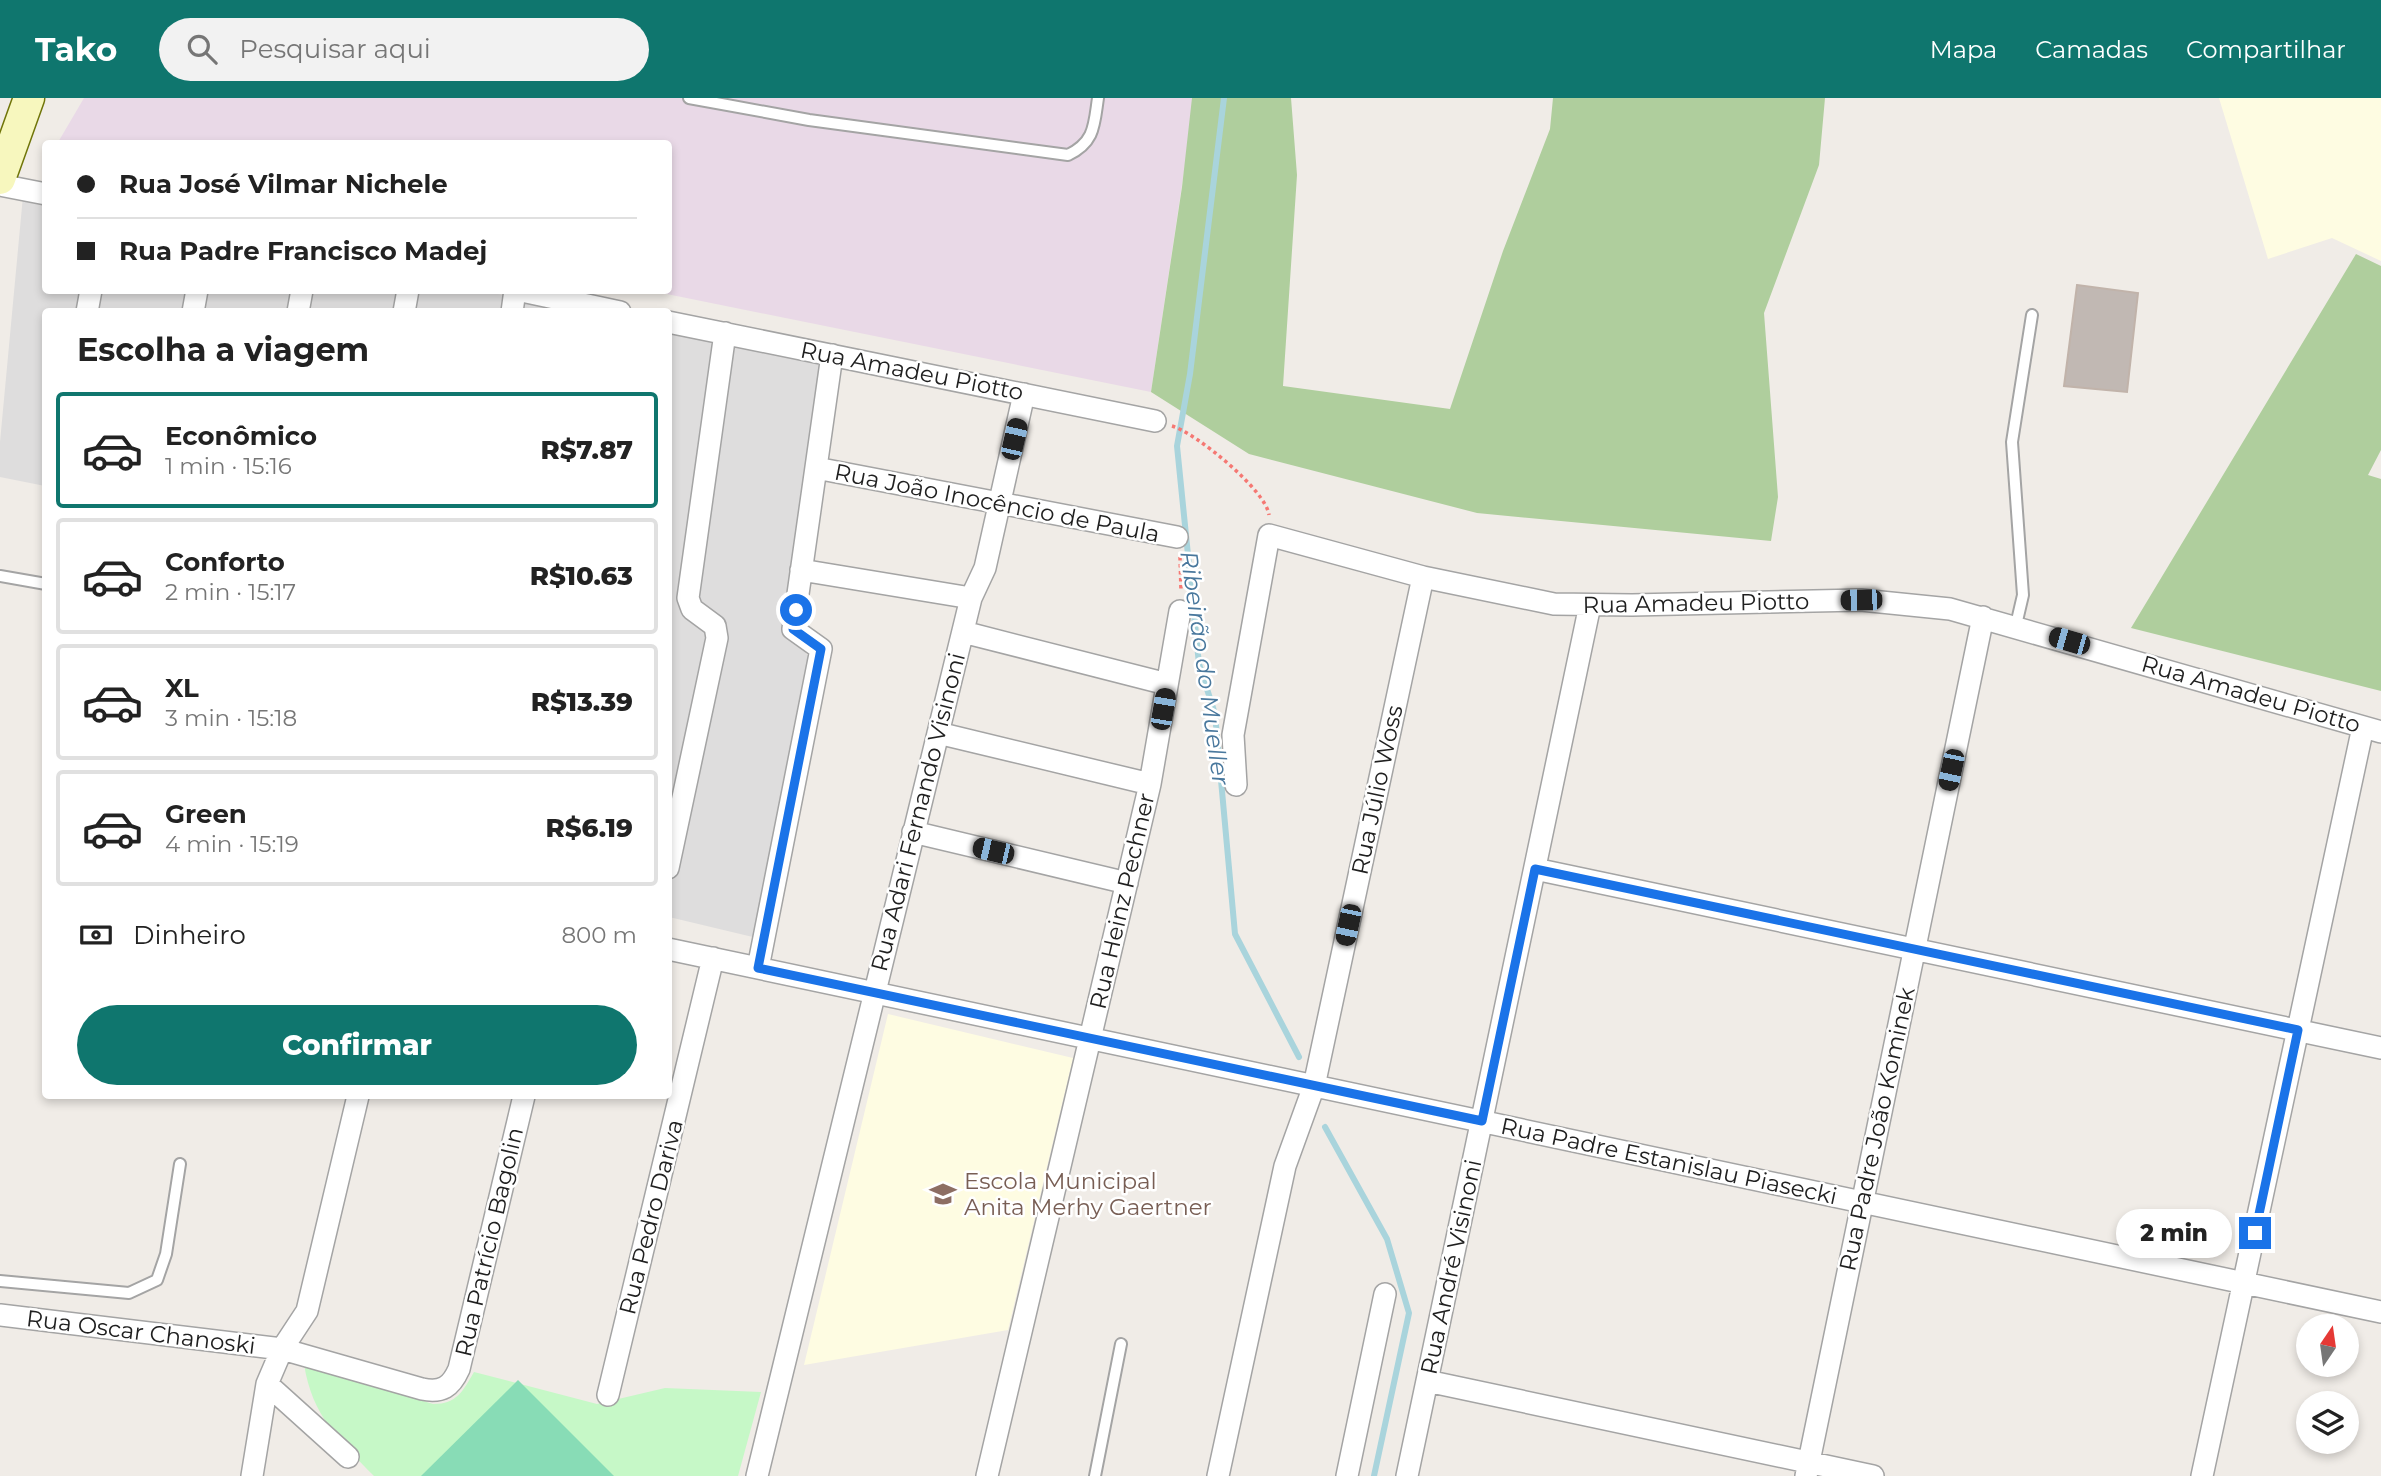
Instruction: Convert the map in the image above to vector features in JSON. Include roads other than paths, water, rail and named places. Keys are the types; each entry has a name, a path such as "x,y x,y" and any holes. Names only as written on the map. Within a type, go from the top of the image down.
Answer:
{"main road":[{"path":"0,179 29,98"}],"street":[{"path":"0,185 42,193"},
{"path":"535,294 603,308"},
{"name":"Rua Amadeu Piotto","path":"672,323 1155,421"},
{"path":"672,849 717,638 715,626 692,609 688,598 725,333"},
{"path":"758,968 821,649 793,629 832,355"},
{"name":"Rua Adari Fernando Visinoni","path":"757,1476 971,598 985,568 1024,394"},
{"name":"Rua João Inocêncio de Paula","path":"816,468 1177,537"},
{"name":"Rua Amadeu Piotto","path":"1236,785 1233,735 1269,535 1423,577 1525,600 1590,606 1890,601 1983,617 2372,730"},
{"path":"801,570 971,598"},
{"name":"Rua Júlio Woss","path":"1218,1476 1281,1185 1314,1086 1423,577"},
{"name":"Rua André Visinoni","path":"1407,1476 1590,606"},
{"name":"Rua Heinz Pechner","path":"987,1476 1150,784 1180,611"},
{"name":"Rua Padre João Kominek","path":"1807,1469 1983,617"},
{"path":"963,632 1167,684"},
{"path":"2202,1476 2298,1030 2372,730"},
{"path":"938,733 1150,784"},
{"path":"913,832 1127,883"},
{"path":"1535,869 2381,1048"},
{"name":"Rua Padre Estanislau Piasecki","path":"672,950 2381,1312"},
{"name":"Rua Pedro Dariva","path":"608,1395 713,958"},
{"path":"252,1476 267,1384 282,1349 307,1311 357,1099"},
{"name":"Rua Patrício Bagolin","path":"449,1387 459,1369 523,1099"},
{"path":"1347,1476 1385,1294"},
{"name":"Rua Oscar Chanoski","path":"0,1315 282,1349 422,1389 442,1390 449,1387"},
{"path":"1427,1381 1807,1469 1873,1476"},
{"name":"Rua Oscar Chanoski","path":"267,1384 348,1457"}],"lane":[{"path":"689,98 808,120 1068,155 1083,148 1092,133 1098,98"},
{"path":"2016,625 2023,595 2012,442 2032,315"},
{"path":"0,576 42,583"},
{"path":"0,1281 129,1293 157,1280 166,1254 180,1164"},
{"path":"1095,1476 1121,1344"}],"waterway":[{"name":"Ribeirão do Mueller","path":"1224,98 1190,374 1177,446 1199,664 1215,714 1235,934 1299,1057"},
{"name":"Ribeirão do Mueller","path":"1325,1127 1387,1239 1409,1313 1374,1476"}],"place":[{"name":"Escola Municipal Anita Merhy Gaertner","path":"943,1194"}]}
